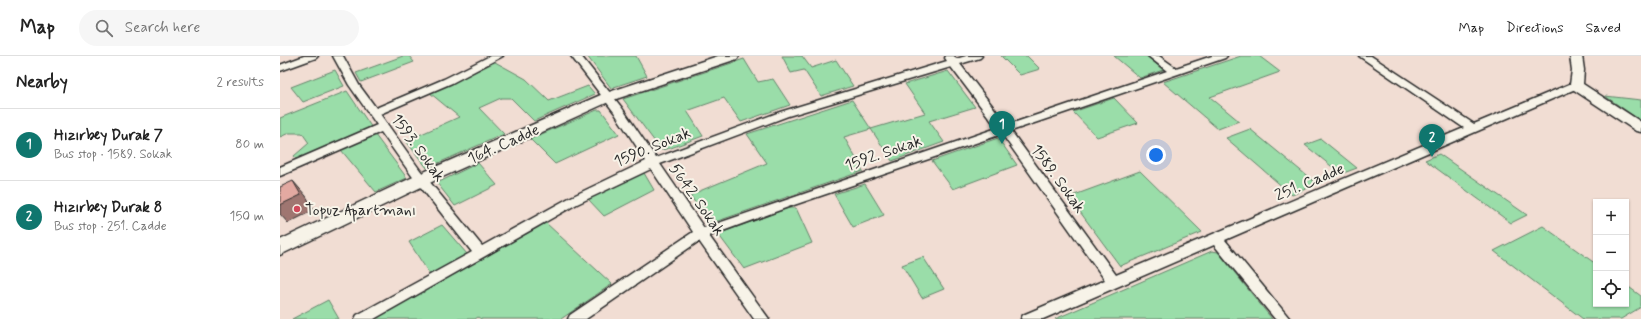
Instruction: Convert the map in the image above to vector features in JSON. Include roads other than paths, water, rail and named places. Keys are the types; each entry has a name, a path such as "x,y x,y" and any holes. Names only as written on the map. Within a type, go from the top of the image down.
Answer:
{"main road":[{"name":"164. Cadde","path":"280,248 421,180 608,97 732,56"}],"street":[{"path":"280,68 313,56"},
{"name":"1593. Sokak","path":"338,56 350,79 421,180 480,253"},
{"path":"374,114 448,81 498,56"},
{"name":"5642. Sokak","path":"576,56 618,110 701,234 762,319"},
{"name":"1590. Sokak","path":"362,319 587,194 653,163 784,114 952,59 977,56"},
{"path":"1153,56 1173,72"},
{"name":"1592. Sokak","path":"575,319 701,234 787,203 1222,56"},
{"path":"1364,56 1473,129"},
{"path":"1576,56 1578,70 1576,85 1641,128"},
{"name":"1589. Sokak","path":"952,59 1113,282"},
{"name":"251. Cadde","path":"1028,319 1576,85"},
{"path":"280,172 383,127"},
{"path":"1216,239 1283,319"}],"place":[{"name":"Hızırbey Durak 7","path":"1002,144"},
{"name":"Hızırbey Durak 8","path":"1432,157"},
{"name":"Topuz Apartmanı","path":"297,209"}]}
